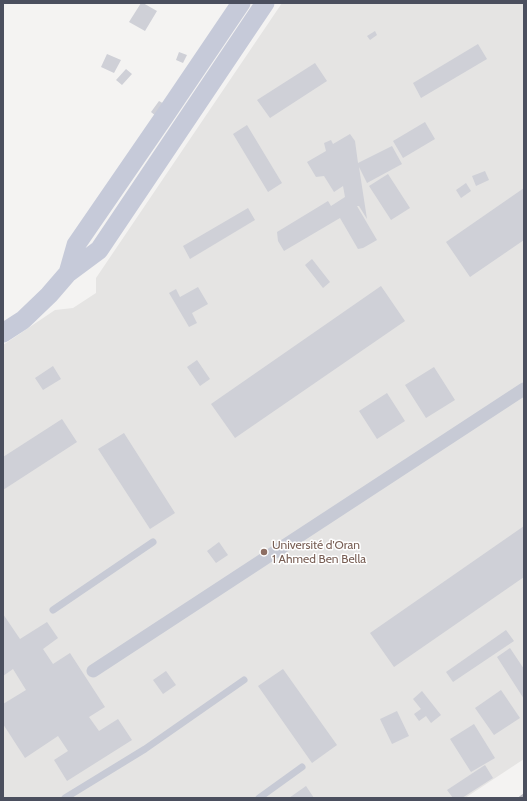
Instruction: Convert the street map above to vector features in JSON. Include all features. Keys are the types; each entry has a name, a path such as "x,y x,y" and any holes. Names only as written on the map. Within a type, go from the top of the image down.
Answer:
{"street":[{"path":"68,273 76,245 241,3"},
{"path":"3,333 23,320 49,295 68,273 98,250 265,3"},
{"path":"93,671 524,389"}],"lane":[{"path":"53,610 153,542"},
{"path":"65,798 145,749 244,680"},
{"path":"259,798 302,767"}],"shaded area":[{"name":"Université d'Oran 1 Ahmed Ben Bella","path":"282,3 524,3 524,759 465,798 3,798 3,345 55,310 73,308 96,293 96,278"}],"building":[{"path":"141,3 157,11 145,31 129,22"},
{"path":"375,31 377,35 370,40 367,36"},
{"path":"478,44 487,59 421,98 413,83"},
{"path":"179,52 187,55 183,63 176,60"},
{"path":"107,54 121,60 114,73 101,67"},
{"path":"315,63 327,81 270,118 257,100"},
{"path":"126,69 132,74 122,85 116,80"},
{"path":"159,101 166,105 157,117 151,112"},
{"path":"425,122 435,139 403,158 393,141"},
{"path":"247,125 282,183 268,192 233,134"},
{"path":"350,134 355,141 358,163 392,146 402,164 367,183 359,167 367,219 359,206 357,206 377,240 363,248 358,249 340,218 284,251 278,241 277,232 328,201 331,206 345,197 343,186 334,192 324,176 316,177 307,162 326,151 324,143 331,140 333,144"},
{"path":"485,171 489,180 476,186 472,176"},
{"path":"388,174 410,208 391,220 369,186"},
{"path":"466,183 471,191 461,198 456,190"},
{"path":"524,188 524,240 470,277 446,242"},
{"path":"248,208 255,220 190,259 183,246"},
{"path":"312,259 330,282 323,288 305,265"},
{"path":"381,286 405,321 235,438 211,404"},
{"path":"198,287 208,304 192,313 197,323 189,327 169,293 176,289 180,297"},
{"path":"197,360 210,379 200,386 187,367"},
{"path":"53,366 61,379 43,390 35,378"},
{"path":"434,367 455,400 426,418 405,385"},
{"path":"387,393 405,421 377,439 359,411"},
{"path":"62,419 77,442 3,490 3,457"},
{"path":"124,433 175,513 150,529 98,449"},
{"path":"524,526 524,577 394,667 370,633"},
{"path":"219,542 228,555 216,563 207,551"},
{"path":"3,614 20,639 47,622 58,638 43,649 53,664 70,653 105,707 89,717 99,731 118,719 132,740 67,781 54,760 68,751 58,736 25,758 3,724 3,704 26,690 13,669 3,676"},
{"path":"506,630 514,641 453,682 446,672"},
{"path":"510,648 524,669 524,699 497,657"},
{"path":"283,669 337,745 312,763 258,686"},
{"path":"166,671 176,685 163,694 153,680"},
{"path":"501,690 520,718 494,735 475,708"},
{"path":"422,691 441,715 431,723 426,716 419,721 414,714 421,709 413,699"},
{"path":"397,711 409,736 392,744 380,719"},
{"path":"474,724 495,758 471,772 450,739"},
{"path":"485,765 493,778 462,798 453,798 447,790"},
{"path":"306,786 314,798 289,798"}],"railway":[{"path":"520,798 524,795"}],"place":[{"name":"Université d'Oran 1 Ahmed Ben Bella","path":"264,552"}]}
